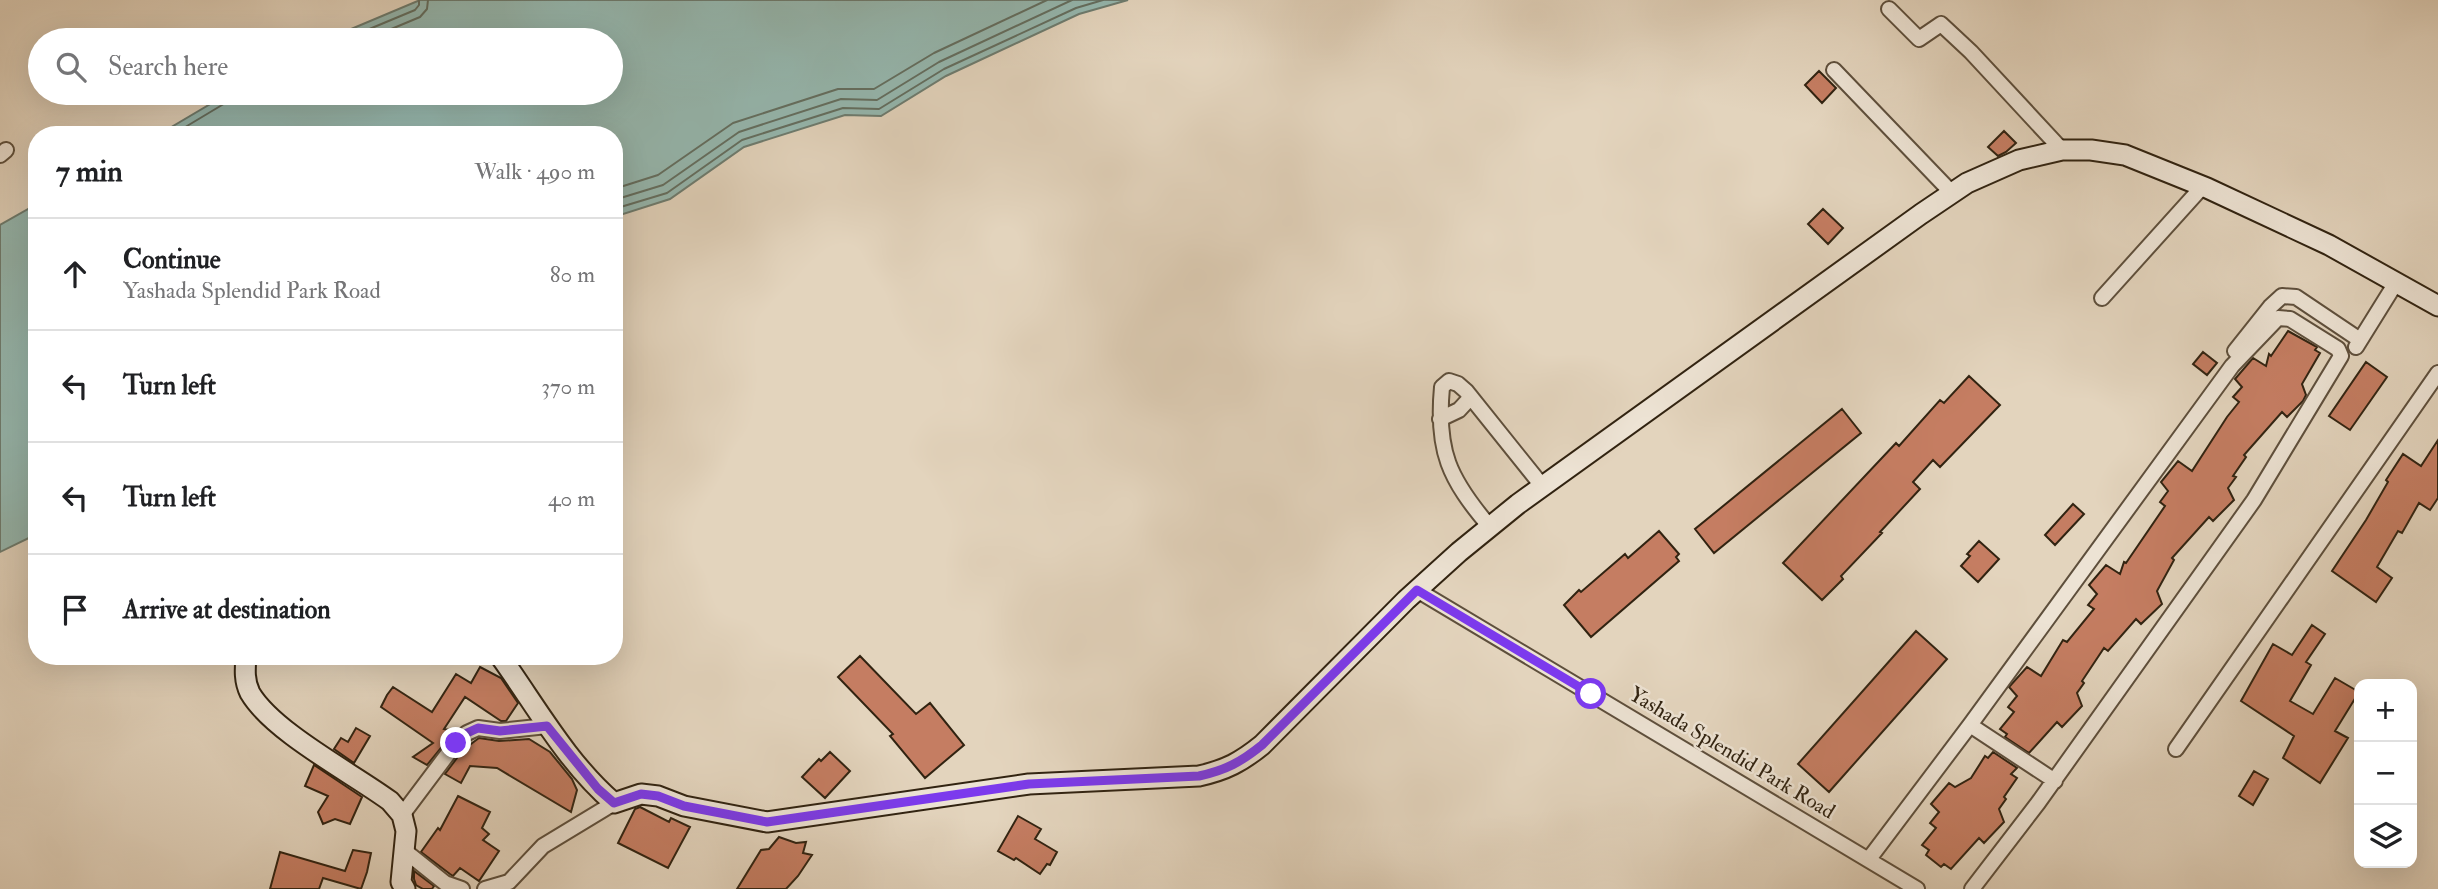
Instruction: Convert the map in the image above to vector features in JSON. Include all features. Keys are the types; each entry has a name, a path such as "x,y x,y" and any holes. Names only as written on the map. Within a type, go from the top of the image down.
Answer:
{"street":[{"path":"1889,9 1919,38 1941,24 1971,52 2062,150"},
{"path":"1834,70 1952,193"},
{"path":"485,889 509,882 543,846 576,824 614,803 641,794 658,796 684,806 767,822 1029,784 1199,776 1223,771 1262,745 1417,590 1490,527 1952,193 1967,183 2019,160 2062,150 2091,150 2125,155 2203,186 2329,245 2438,306"},
{"path":"2102,298 2203,186"},
{"path":"2232,366 2235,351 2282,296 2296,297 2357,344 2397,281"},
{"path":"1869,859 2232,366 2278,318 2290,319 2338,349 2341,356 2254,500 2055,780 1972,889"},
{"path":"2176,749 2438,373"},
{"path":"1490,527 1465,498 1443,449 1440,419 1442,387 1449,381 1458,384 1471,397 1543,487"},
{"path":"1440,419 1459,410 1471,397"},
{"name":"Yashada Splendid Park Road","path":"1417,590 1917,889"},
{"path":"245,665 244,677 250,693 265,711 294,736 390,801 402,815 406,831 401,882 405,889"},
{"path":"506,665 547,726 598,789 614,803"},
{"path":"1970,725 2055,780"},
{"path":"402,815 456,743 467,733 478,728 500,731 547,726"},
{"path":"405,851 445,883 462,889"}],"water":[{"path":"420,0 1128,0 1079,14 946,76 881,116 845,115 744,147 670,199 623,214 623,126 173,126 209,105 623,105 623,28 354,28"},
{"path":"28,209 28,538 0,552 0,225"}],"building":[{"path":"1819,71 1836,88 1822,103 1805,85"},
{"path":"2004,131 2016,143 1998,156 1988,147"},
{"path":"1823,209 1843,228 1828,244 1808,224"},
{"path":"2288,331 2317,347 2315,350 2320,353 2302,384 2306,395 2303,401 2287,417 2282,412 2244,455 2246,457 2228,488 2234,500 2213,521 2209,517 2172,558 2174,560 2157,591 2162,604 2141,624 2136,619 2108,651 2104,648 2077,693 2082,706 2062,727 2057,722 2029,753 2005,737 2007,734 2000,729 2014,712 2008,707 2017,696 2009,687 2027,667 2041,676 2063,640 2067,642 2094,609 2088,605 2097,594 2089,585 2106,565 2120,574 2124,562 2126,563 2165,506 2160,502 2168,491 2161,482 2178,461 2192,471 2239,402 2233,397 2242,387 2235,379 2253,358 2266,366 2269,354 2271,356"},
{"path":"2203,352 2217,363 2207,375 2193,364"},
{"path":"2366,362 2387,377 2350,430 2329,416"},
{"path":"1969,376 2000,405 1940,467 1933,460 1913,482 1920,489 1822,600 1783,563 1896,443 1899,446 1940,400 1944,403"},
{"path":"1842,409 1861,433 1714,553 1695,529"},
{"path":"2438,440 2438,498 2430,510 2419,503 2402,533 2398,531 2377,567 2392,578 2376,602 2332,571 2366,520 2388,482 2386,480 2403,454 2421,466"},
{"path":"2073,504 2084,514 2055,545 2045,535"},
{"path":"1659,531 1679,554 1676,557 1679,561 1591,637 1564,605 1625,554 1628,558"},
{"path":"1979,541 1999,559 1978,582 1961,566 1970,556 1967,554"},
{"path":"2312,625 2325,634 2306,662 2311,665 2290,701 2313,714 2335,678 2354,689 2354,700 2335,731 2348,738 2320,783 2283,758 2294,736 2241,701 2273,644 2292,655"},
{"path":"1916,631 1947,659 1829,792 1798,764"},
{"path":"860,656 916,714 930,703 964,745 925,778 890,736 893,734 838,677"},
{"path":"480,667 501,678 518,703 506,721 501,721 465,697 444,729 455,731 427,765 413,757 433,743 381,707 387,695 393,687 432,712 456,674 471,683"},
{"path":"356,728 370,736 354,763 334,749 341,738 348,742"},
{"path":"479,738 499,741 529,739 550,752 572,779 577,790 571,812 497,768 470,766 461,783 445,774 463,750"},
{"path":"830,752 850,771 825,798 802,777 819,759 821,761"},
{"path":"1993,752 2017,768 2011,774 2017,778 1999,809 2004,822 1984,843 1979,838 1951,869 1944,864 1941,867 1926,855 1929,850 1922,845 1936,828 1930,823 1939,812 1931,804 1949,783 1955,787 1971,778 1985,756 1988,758"},
{"path":"314,765 362,797 350,824 335,819 323,824 318,812 328,796 305,786"},
{"path":"2254,771 2268,779 2253,805 2239,796"},
{"path":"458,796 490,812 482,828 489,834 483,840 499,851 479,881 460,868 453,876 421,852 438,828 440,830"},
{"path":"640,807 669,822 671,818 690,827 668,868 618,843 635,809"},
{"path":"1018,816 1041,829 1035,839 1057,852 1050,865 1047,864 1040,874 1016,858 1014,860 998,851"},
{"path":"779,837 796,843 806,842 803,853 812,855 798,876 786,889 737,889 761,850 769,849"},
{"path":"353,850 371,853 361,889 323,878 319,889 270,889 280,852 345,871"},
{"path":"414,871 434,886 432,889 423,889 416,885"}],"route":[{"path":"456,743 478,728 500,731 547,726 598,789 614,803 641,794 658,796 684,806 767,822 1029,784 1199,776 1223,771 1262,745 1417,590 1591,694"}]}
